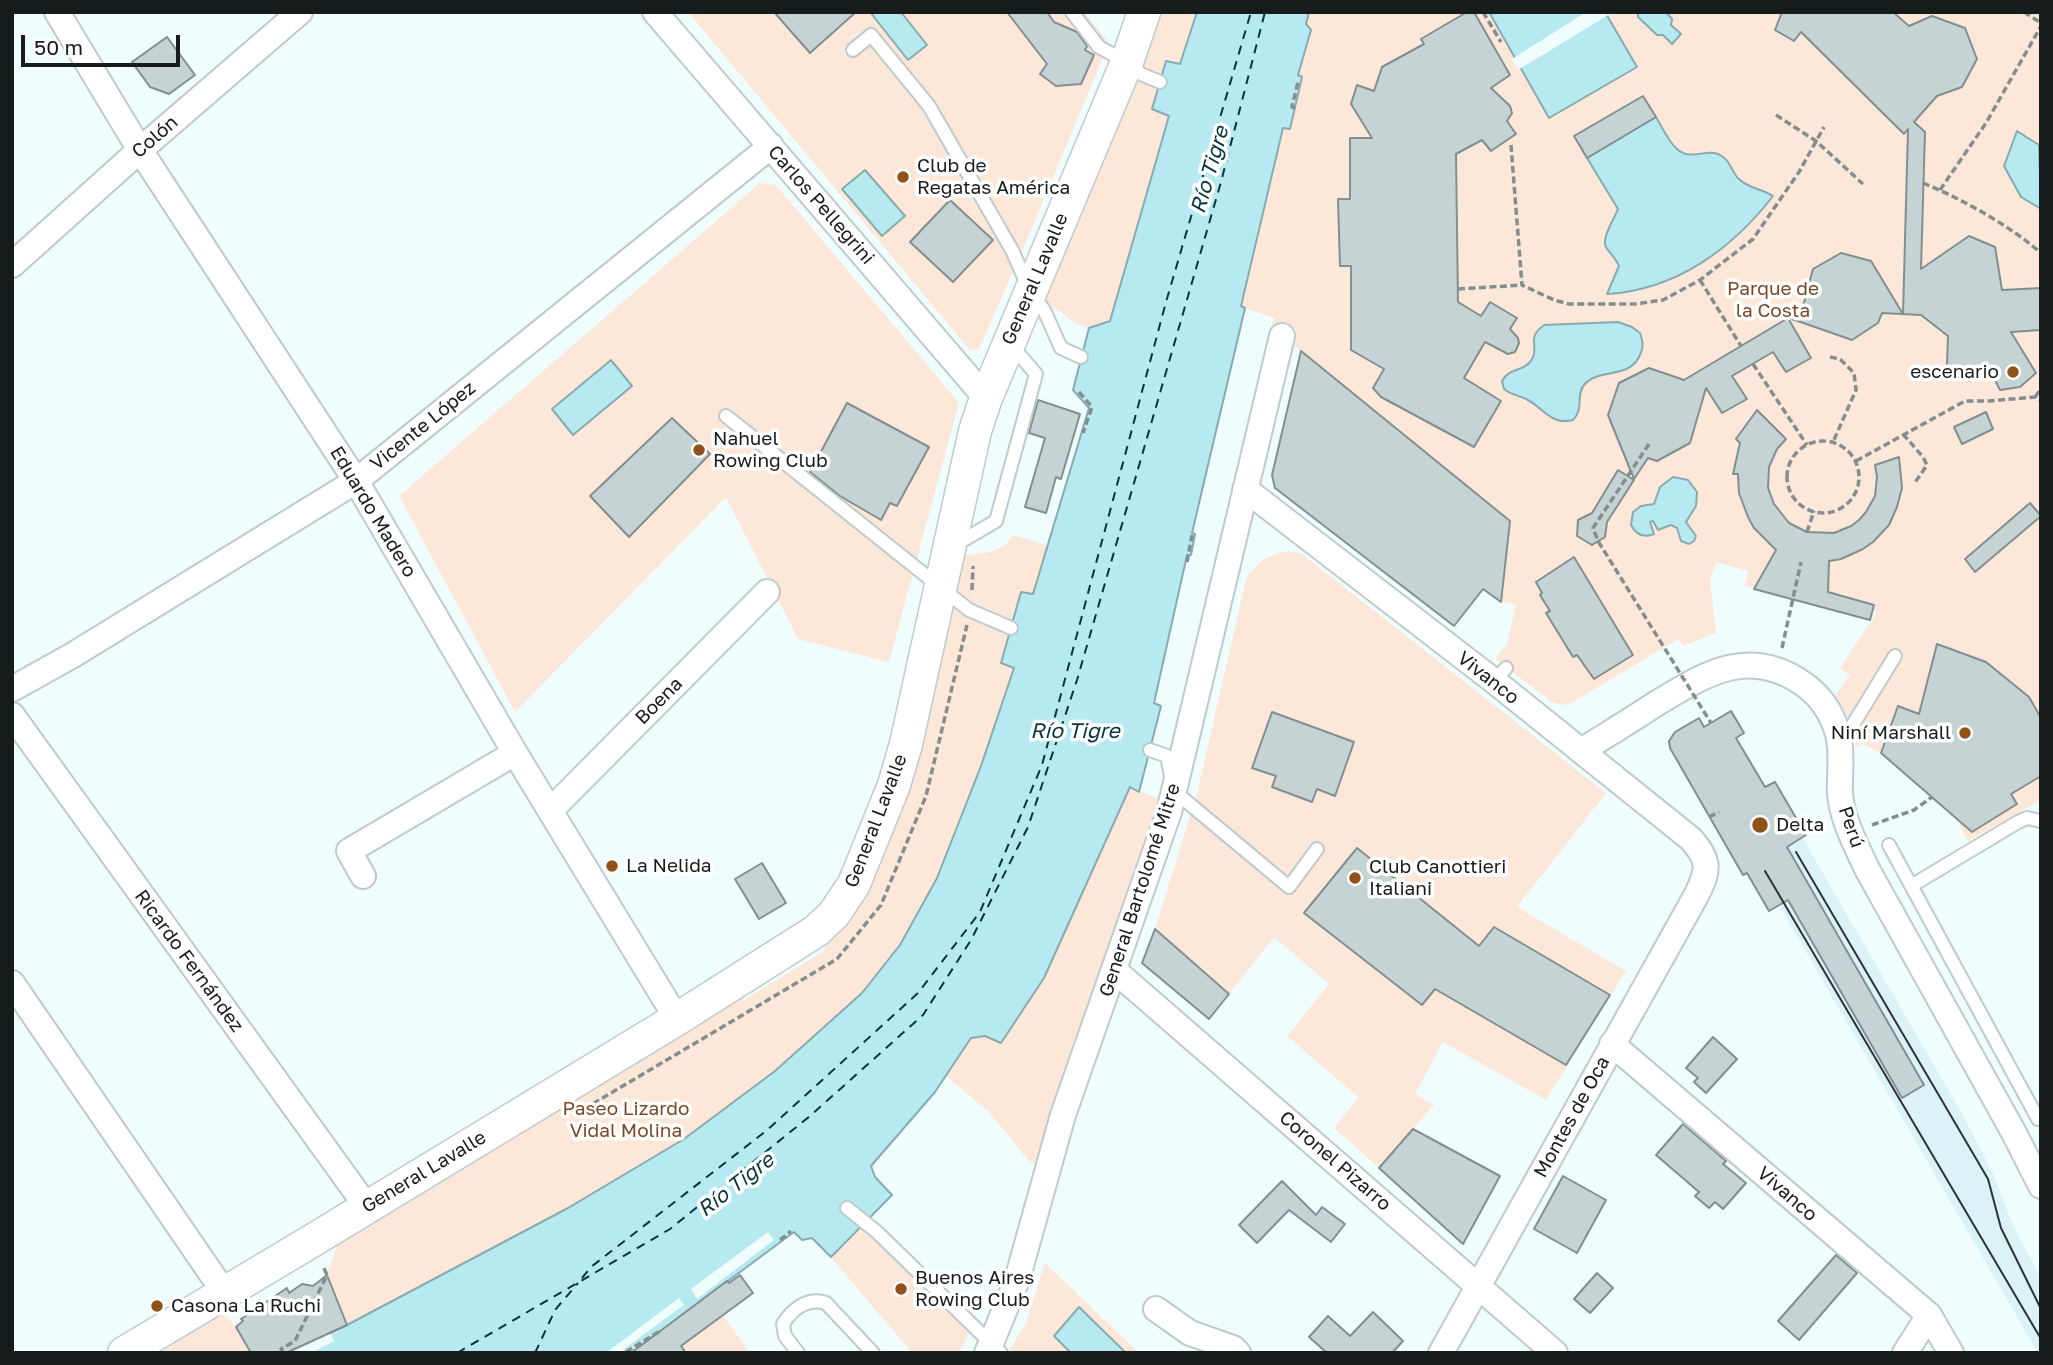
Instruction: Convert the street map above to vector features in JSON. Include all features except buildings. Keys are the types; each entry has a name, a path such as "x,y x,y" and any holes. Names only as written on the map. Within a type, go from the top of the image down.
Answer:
{"street":[{"name":"Eduardo Madero","path":"57,12 140,150 356,481 515,753 677,1019"},
{"name":"Colón","path":"12,265 300,12"},
{"name":"Carlos Pellegrini","path":"655,12 986,398"},
{"name":"General Lavalle","path":"124,1353 677,1019 816,931 844,901 854,884 894,785 906,744 941,586 958,540 975,431 986,398 1127,62 1144,12"},
{"name":"Vicente López","path":"12,689 73,655 356,481 771,146"},
{"name":"General Bartolomé Mitre","path":"993,1349 1017,1280 1063,1115 1162,835 1282,336"},
{"name":"Vivanco","path":"1245,489 1500,674 1581,751 1691,839 1707,865 1703,882"},
{"name":"Boena","path":"551,810 767,592"},
{"name":"Perú","path":"1581,751 1713,671 1728,667 1752,665 1777,670 1797,680 1817,695 1832,717 1838,734 1841,751 1840,794 1850,832 1867,869 2041,1186"},
{"name":"Ricardo Fernández","path":"12,715 367,1207"},
{"path":"363,876 349,851 515,753"},
{"name":"Montes de Oca","path":"1441,1353 1703,882"},
{"name":"Coronel Pizarro","path":"1114,970 1555,1353"},
{"path":"12,983 224,1292"},
{"name":"Vivanco","path":"1612,1044 1929,1315 1951,1353"},
{"path":"1156,1309 1190,1334 1233,1348 1238,1353"},
{"path":"1905,1353 1929,1315"}],"lane":[{"path":"1072,12 1099,47 1127,62 1141,74 1160,82"},
{"path":"853,50 871,35 929,106 1013,252 1030,291 1044,310 1061,348 1081,357"},
{"path":"958,540 996,521 1036,374 1009,342"},
{"path":"726,416 969,610 1012,628"},
{"path":"1838,734 1852,726 1895,656"},
{"path":"1150,750 1167,756 1174,791 1289,887 1317,849"},
{"path":"1911,886 2018,822 2027,818 2041,821"},
{"path":"1889,845 2039,1119 2014,1133"},
{"path":"847,1208 877,1232 993,1349"},
{"path":"798,1353 785,1336 783,1324 810,1300 815,1300 826,1303 873,1353"}],"path":[{"path":"1483,12 1501,42"},
{"path":"1940,190 1986,122 2041,24 2024,12"},
{"path":"1295,108 1292,107 1298,82"},
{"path":"1776,115 1816,141 1863,184"},
{"path":"1458,289 1522,285 1561,302 1598,305 1663,300 1700,280 1754,239 1799,172 1824,127"},
{"path":"1511,145 1522,285"},
{"path":"1923,183 1940,190 2026,240 2041,253"},
{"path":"1700,280 1741,346"},
{"path":"1830,357 1840,359 1854,373 1856,390 1833,442"},
{"path":"1753,364 1807,445"},
{"path":"2035,397 2041,389"},
{"path":"1079,393 1092,407 1083,433"},
{"path":"1856,461 1965,401 2035,397 2041,401"},
{"path":"1903,434 1923,457 1927,466 1914,484"},
{"path":"1823,441 1833,442 1850,452 1856,461 1859,481 1851,499 1835,511 1814,511 1797,501 1788,482 1790,463 1807,445 1823,441"},
{"path":"1649,444 1593,528 1598,541 1712,723"},
{"path":"1807,532 1814,511"},
{"path":"1187,562 1192,535"},
{"path":"574,1115 837,958 881,905 926,796 969,610 974,569 958,540"},
{"path":"1777,670 1801,562"},
{"path":"1850,832 1914,810 1932,797"},
{"path":"1709,817 1718,812"},
{"path":"780,1240 791,1231"},
{"path":"283,1353 281,1349 295,1341 327,1275"},
{"path":"626,1352 660,1331"}],"shaded area":[{"path":"1802,837 1965,1119 1993,1174 2013,1225 2041,1279 2041,1353 2038,1353 1757,867"}],"green space":[{"name":"Club de Regatas América","path":"688,12 1084,12 1109,43 979,349 970,350"},
{"path":"1156,12 1197,12 1180,64 1166,61 1152,109 1169,116 1110,322 1089,328 1075,323 1042,298"},
{"name":"Parque de la Costa","path":"1309,12 1489,12 1550,118 1605,12 2041,12 2041,800 1968,841 1959,825 1961,822 1952,812 1950,814 1881,753 1863,744 1856,748 1848,716 1835,696 1850,675 1840,668 1877,612 1845,597 1781,596 1745,586 1748,571 1716,562 1710,580 1716,633 1683,646 1678,639 1573,702 1563,705 1552,702 1495,659 1507,644 1516,604 1501,602 1510,521 1272,328 1274,318 1241,307 1284,128 1290,128 1302,77 1298,76 1310,31 1306,24"},
{"name":"Nahuel Rowing Club","path":"760,183 776,185 959,403 889,662 798,639 726,497 515,712 399,496"},
{"name":"Paseo Lizardo Vidal Molina","path":"1013,535 1047,545 1033,595 1021,593 1001,663 1014,667 981,766 937,878 900,945 862,993 775,1071 684,1139 568,1208 347,1325 327,1275 340,1237 739,995 744,1000 824,951 835,929 868,894 896,825 925,718 954,575 961,573 965,555 999,549"},
{"name":"Club Canottieri Italiani","path":"1288,551 1302,554 1606,793 1517,907 1626,971 1546,1100 1443,1042 1415,1094 1434,1105 1379,1168 1334,1128 1358,1097 1287,1036 1329,984 1274,937 1229,994 1155,929 1197,794 1246,579 1263,560"},
{"path":"1130,787 1161,800 1039,1166 1028,1160 990,1113 945,1075 971,1037 985,1036 1044,978"},
{"name":"Buenos Aires Rowing Club","path":"870,1216 977,1320 959,1353 912,1353 831,1257"},
{"name":"Buenos Aires Rowing Club","path":"1045,1263 1139,1353 1007,1353 1026,1323"},
{"path":"222,1312 236,1327 251,1353 154,1353"},
{"path":"723,1315 750,1353 686,1353 681,1346"}],"water":[{"path":"870,12 901,12 927,45 908,60"},
{"name":"Río Tigre","path":"1197,12 1309,12 1306,24 1311,30 1298,75 1302,77 1290,129 1283,128 1241,306 1245,308 1192,533 1195,534 1191,555 1187,555 1154,703 1161,706 1139,792 1130,787 1044,978 1001,1043 985,1036 971,1038 935,1092 871,1166 875,1177 892,1195 831,1257 812,1238 802,1240 794,1232 631,1353 286,1353 347,1325 568,1208 684,1139 775,1071 862,993 900,945 937,878 981,766 1014,668 1001,663 1021,592 1033,594 1089,408 1073,390 1089,328 1110,321 1169,116 1152,109 1166,61 1180,64"},
{"path":"1489,12 1605,12 1637,67 1549,118"},
{"path":"1638,12 1666,12 1672,19 1671,25 1681,34 1672,44 1663,35 1657,35 1638,17"},
{"path":"1656,117 1677,149 1689,154 1718,154 1726,159 1742,182 1773,196 1739,233 1700,263 1656,284 1607,294 1619,266 1606,247 1605,239 1618,209 1587,158"},
{"path":"2017,131 2039,145 2041,209 2021,197 2004,166"},
{"path":"865,170 905,216 882,236 842,189"},
{"path":"1618,322 1640,333 1643,344 1640,355 1629,368 1598,376 1584,385 1580,393 1579,411 1573,420 1553,418 1532,402 1504,389 1502,381 1505,377 1532,359 1535,334 1544,325"},
{"path":"611,360 632,386 573,435 552,409"},
{"path":"1673,477 1688,480 1697,492 1696,506 1686,522 1696,536 1689,544 1681,541 1677,528 1671,525 1658,530 1653,521 1650,522 1654,534 1647,536 1638,533 1631,525 1633,512 1641,506 1654,504 1660,487"},
{"path":"1079,1307 1126,1353 1071,1353 1054,1336"}],"pier":[{"path":"1586,12 1610,14 1518,70 1512,59"},
{"path":"768,1232 774,1240 697,1299 691,1289"},
{"path":"679,1298 684,1305 624,1349 626,1353 606,1353"},
{"path":"329,1331 334,1341 311,1353 286,1353"}],"ferry route":[{"path":"582,1278 591,1267 766,1131 918,993 980,912 1042,765 1166,302 1251,12"},
{"path":"457,1353 670,1229 810,1116 923,1015 971,940 1028,827 1077,680 1221,182 1265,12"},
{"path":"535,1353 555,1310 578,1283"}],"tram line":[{"path":"1796,852 1988,1179 2001,1228 2041,1309"},
{"path":"1765,871 2041,1339"}],"place":[{"name":"Club de Regatas América","path":"903,177"},
{"name":"escenario","path":"2013,372"},
{"name":"Nahuel Rowing Club","path":"699,450"},
{"name":"Niní Marshall","path":"1965,733"},
{"name":"Delta","path":"1760,825"},
{"name":"La Nelida","path":"612,866"},
{"name":"Club Canottieri Italiani","path":"1355,878"},
{"name":"Buenos Aires Rowing Club","path":"901,1289"},
{"name":"Casona La Ruchi","path":"157,1306"}]}
